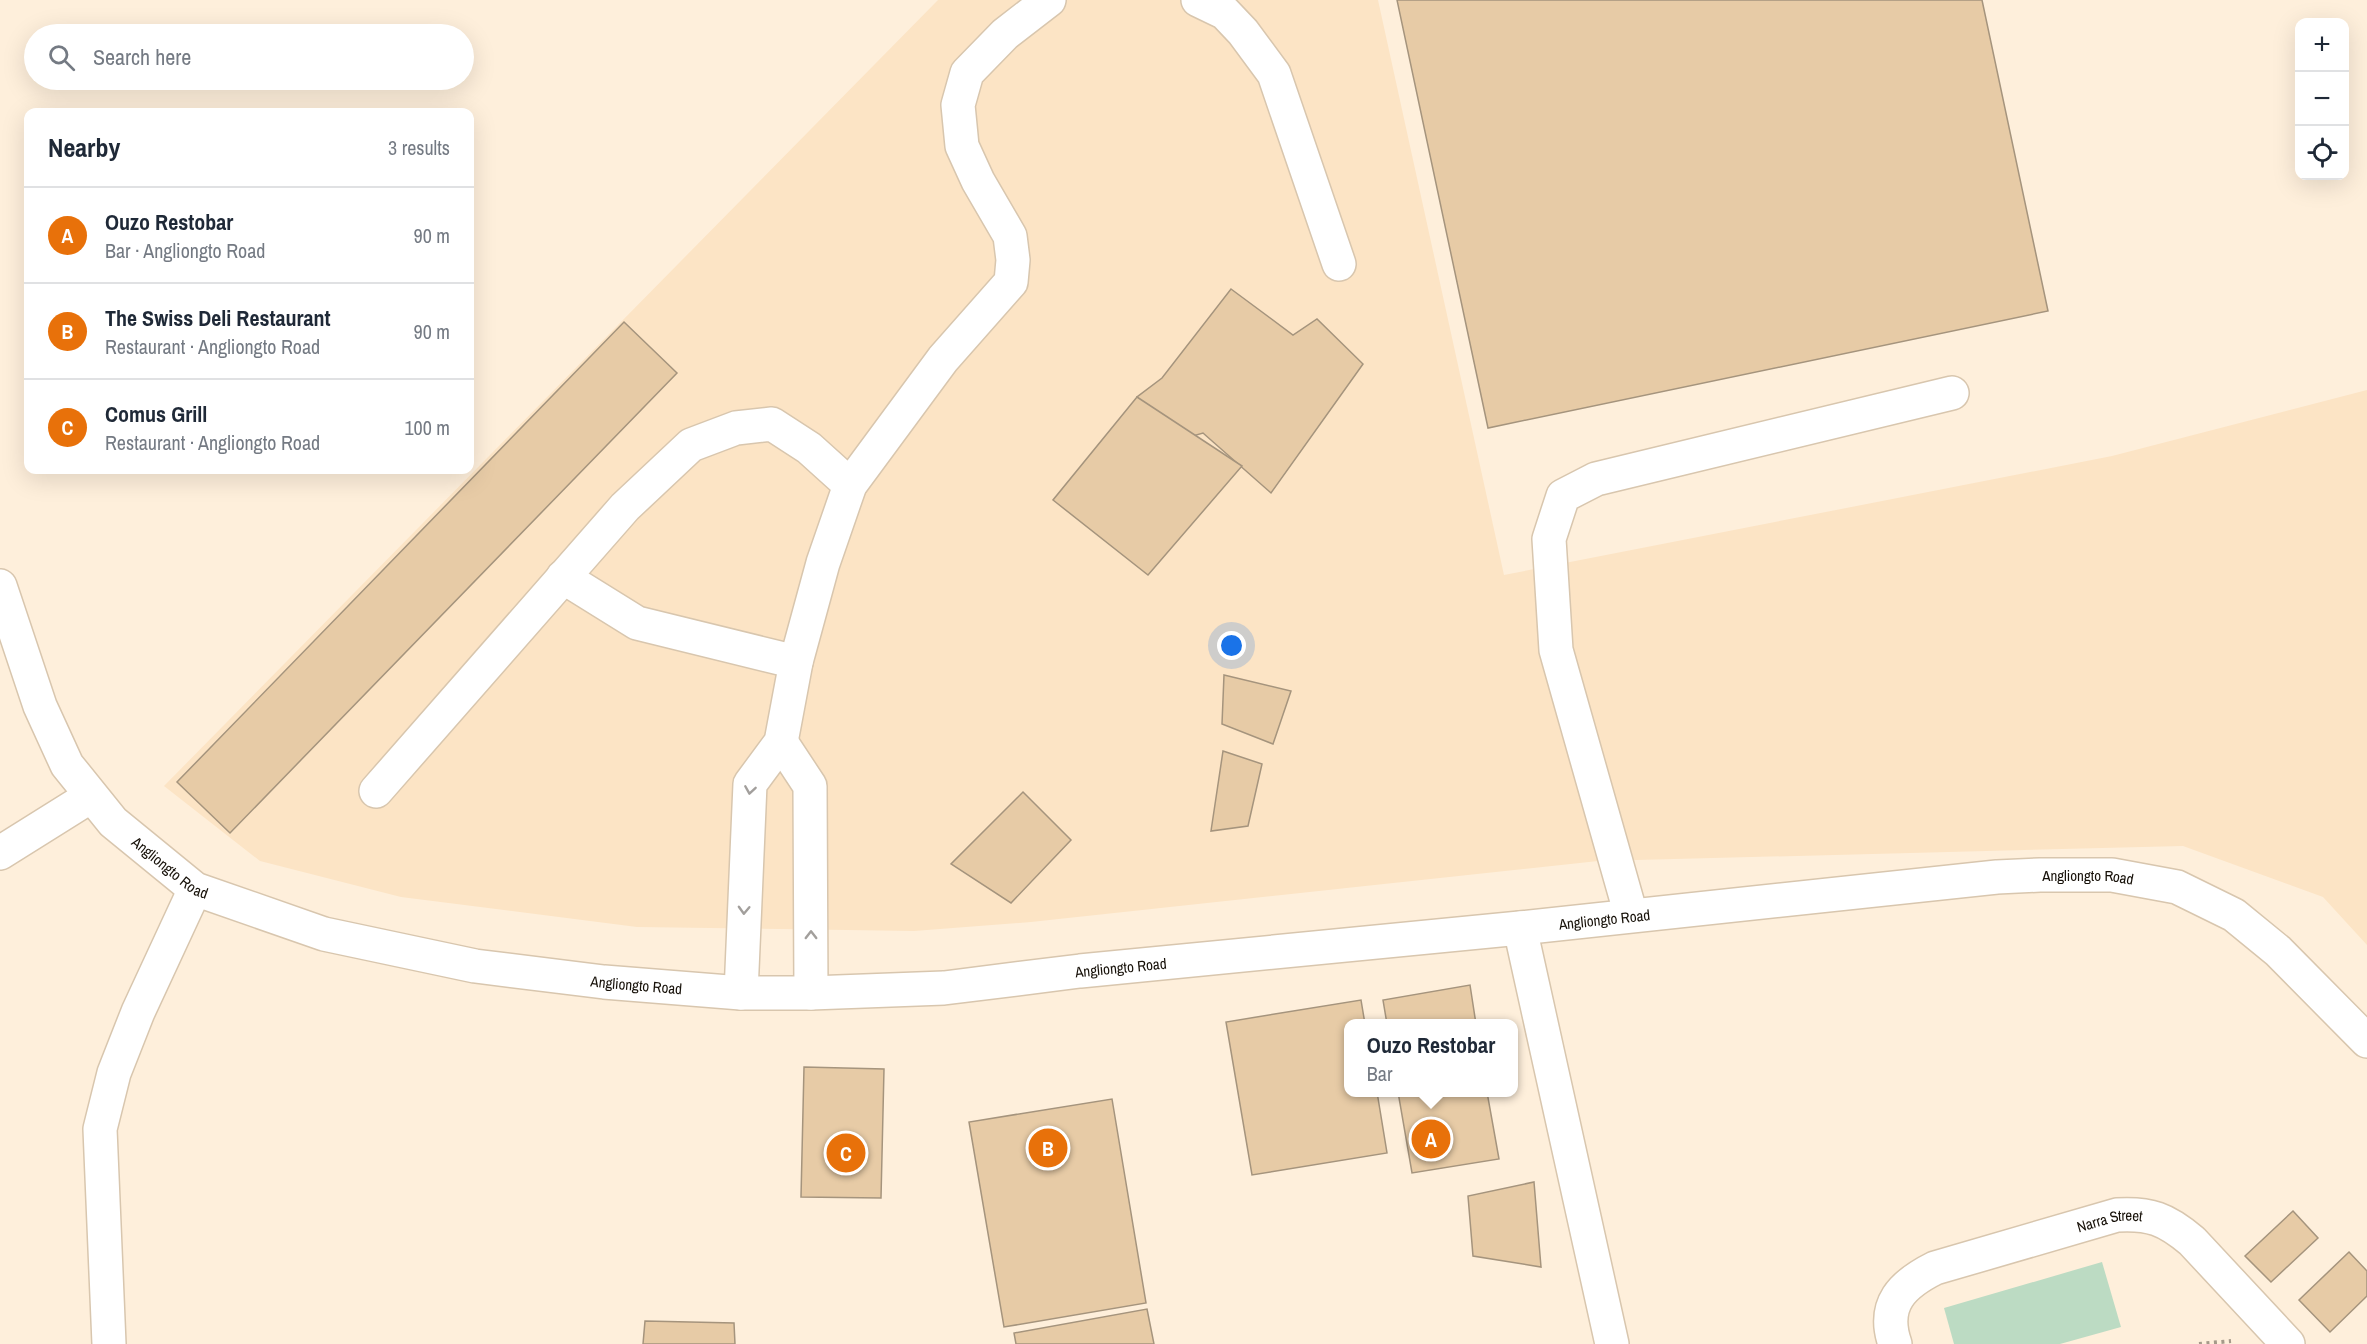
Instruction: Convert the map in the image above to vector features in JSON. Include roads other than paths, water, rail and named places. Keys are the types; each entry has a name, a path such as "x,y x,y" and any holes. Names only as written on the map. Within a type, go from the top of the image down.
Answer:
{"main road":[{"path":"741,993 750,784 781,742 796,662 823,563 850,485 943,359 1011,282 1013,260 1010,236 978,181 962,146 958,105 967,73 1005,34 1049,0"},
{"path":"1198,0 1225,13 1243,32 1274,74 1339,264"},
{"path":"1631,915 1556,650 1549,539 1563,496 1596,479 1952,393"},
{"path":"376,790 625,507 691,445 736,428 772,424 809,448 850,485"},
{"path":"563,577 636,623 796,662"},
{"name":"Angliongto Road","path":"0,586 40,706 67,765 113,822 195,889 324,934 416,955 486,967 604,982 741,993 944,988 1080,971 1997,878 2040,875 2112,875 2177,887 2234,915 2278,951 2367,1041"},
{"path":"781,742 810,786 811,993"},
{"path":"0,853 91,796"},
{"path":"109,1344 100,1129 114,1073 138,1012 195,889"},
{"path":"1520,928 1612,1344"},
{"name":"Narra Street","path":"1895,1344 1891,1316 1896,1298 1911,1280 1935,1268 2117,1215 2138,1214 2166,1222 2192,1241 2288,1344"}],"place":[{"name":"Ouzo Restobar","path":"1431,1139"},
{"name":"The Swiss Deli Restaurant","path":"1048,1148"},
{"name":"Comus Grill","path":"846,1153"}]}
